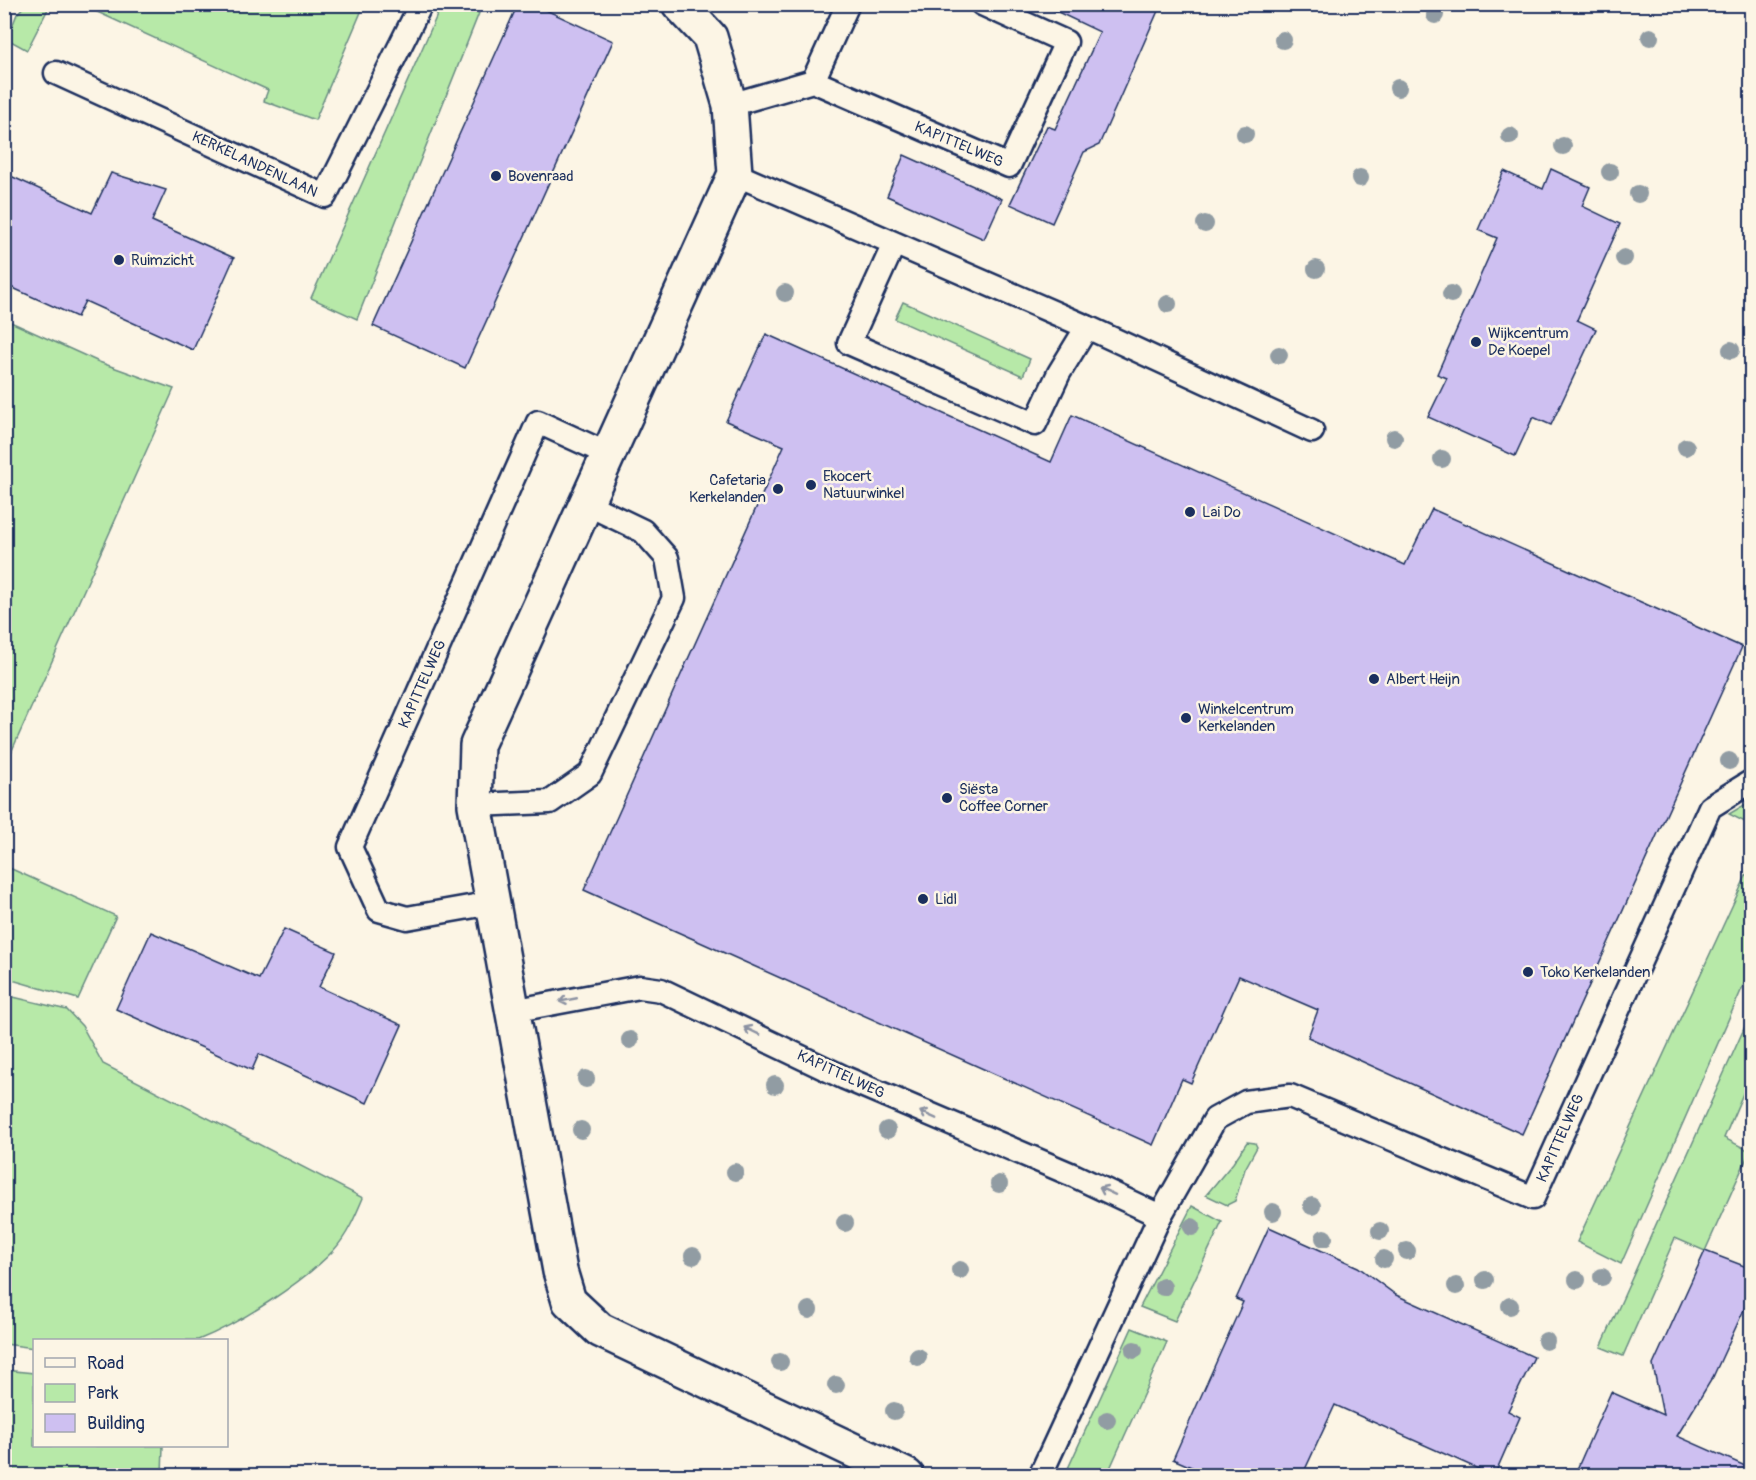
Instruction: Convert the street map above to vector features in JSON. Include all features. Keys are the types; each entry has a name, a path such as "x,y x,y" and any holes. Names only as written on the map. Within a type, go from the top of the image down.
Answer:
{"street":[{"path":"680,4 710,37 730,105 735,174 477,745 475,806 560,1271 569,1301 600,1330 907,1476"}],"lane":[{"name":"KERKELANDENLAAN","path":"56,72 325,196 421,4"},
{"path":"730,105 813,81 848,4"},
{"name":"KAPITTELWEG","path":"813,81 1009,166 1066,42 982,4"},
{"path":"735,174 1087,327 1312,431"},
{"path":"894,244 849,343 1035,424 1059,373 1087,327"},
{"name":"KAPITTELWEG","path":"492,903 407,918 379,910 350,846 538,422 608,454"},
{"path":"475,806 550,802 590,774 674,598 667,558 643,531 586,504"},
{"name":"KAPITTELWEG","path":"1040,1476 1160,1216 1215,1119 1246,1102 1290,1096 1533,1198 1710,807 1752,781"},
{"name":"KAPITTELWEG","path":"512,1011 640,987 661,990 845,1078 1075,1176 1160,1216"}],"green space":[{"path":"442,4 464,5 479,13 357,319 311,298"},
{"path":"25,5 50,5 27,50 7,39 17,14"},
{"path":"82,5 364,5 315,120 264,101 268,90"},
{"path":"903,302 1030,359 1023,376 895,319"},
{"path":"4,319 99,362 174,389 5,766"},
{"path":"1751,801 1751,825 1729,814"},
{"path":"1751,865 1751,968 1621,1264 1577,1242"},
{"path":"5,866 116,916 78,999 5,978"},
{"path":"5,995 67,1010 82,1026 103,1064 363,1198 342,1239 320,1264 269,1302 200,1339 33,1339 33,1348 5,1344"},
{"path":"1751,1013 1751,1075 1724,1138 1750,1151 1705,1251 1675,1238 1623,1356 1601,1347"},
{"path":"1247,1142 1255,1143 1257,1147 1245,1169 1235,1201 1227,1205 1206,1195 1233,1163"},
{"path":"1192,1206 1222,1222 1175,1321 1140,1307"},
{"path":"1132,1328 1167,1342 1107,1475 1065,1475"},
{"path":"4,1370 33,1373 33,1447 163,1447 162,1475 5,1475"}],"building":[{"name":"Bovenraad","path":"518,4 533,4 613,41 465,368 373,326"},
{"path":"1041,4 1161,4 1099,145 1084,152 1052,223 1010,204 1047,126 1055,129 1100,32"},
{"path":"904,155 1002,199 984,239 887,196"},
{"path":"1551,169 1590,187 1582,206 1620,224 1577,320 1596,329 1551,425 1533,417 1515,456 1428,417 1447,378 1437,374 1497,238 1478,230 1504,171 1543,189"},
{"name":"Ruimzicht","path":"4,173 92,213 111,173 166,190 152,221 234,258 193,350 85,301 77,317 4,284"},
{"name":"Winkelcentrum Kerkelanden","path":"766,334 1051,462 1072,415 1405,565 1432,509 1742,647 1522,1134 1308,1037 1318,1010 1239,976 1191,1083 1182,1079 1153,1145 584,890 784,446 726,421"},
{"path":"284,929 336,952 319,987 402,1025 367,1103 259,1054 252,1070 116,1009 151,932 259,979"},
{"path":"1269,1227 1358,1267 1396,1295 1534,1357 1508,1411 1520,1417 1494,1476 1335,1405 1302,1476 1212,1476 1173,1459 1243,1302 1236,1299"},
{"path":"1705,1251 1752,1269 1752,1292 1713,1377 1677,1436 1752,1469 1752,1476 1574,1476 1611,1392 1663,1415 1653,1365"}],"place":[{"name":"Bovenraad","path":"496,176"},
{"name":"Ruimzicht","path":"119,260"},
{"name":"Wijkcentrum De Koepel","path":"1476,342"},
{"name":"Ekocert Natuurwinkel","path":"811,485"},
{"name":"Cafetaria Kerkelanden","path":"778,489"},
{"name":"Lai Do","path":"1190,512"},
{"name":"Albert Heijn","path":"1374,679"},
{"name":"Winkelcentrum Kerkelanden","path":"1186,718"},
{"name":"Siësta Coffee Corner","path":"947,798"},
{"name":"Lidl","path":"923,899"},
{"name":"Toko Kerkelanden","path":"1528,972"}]}
